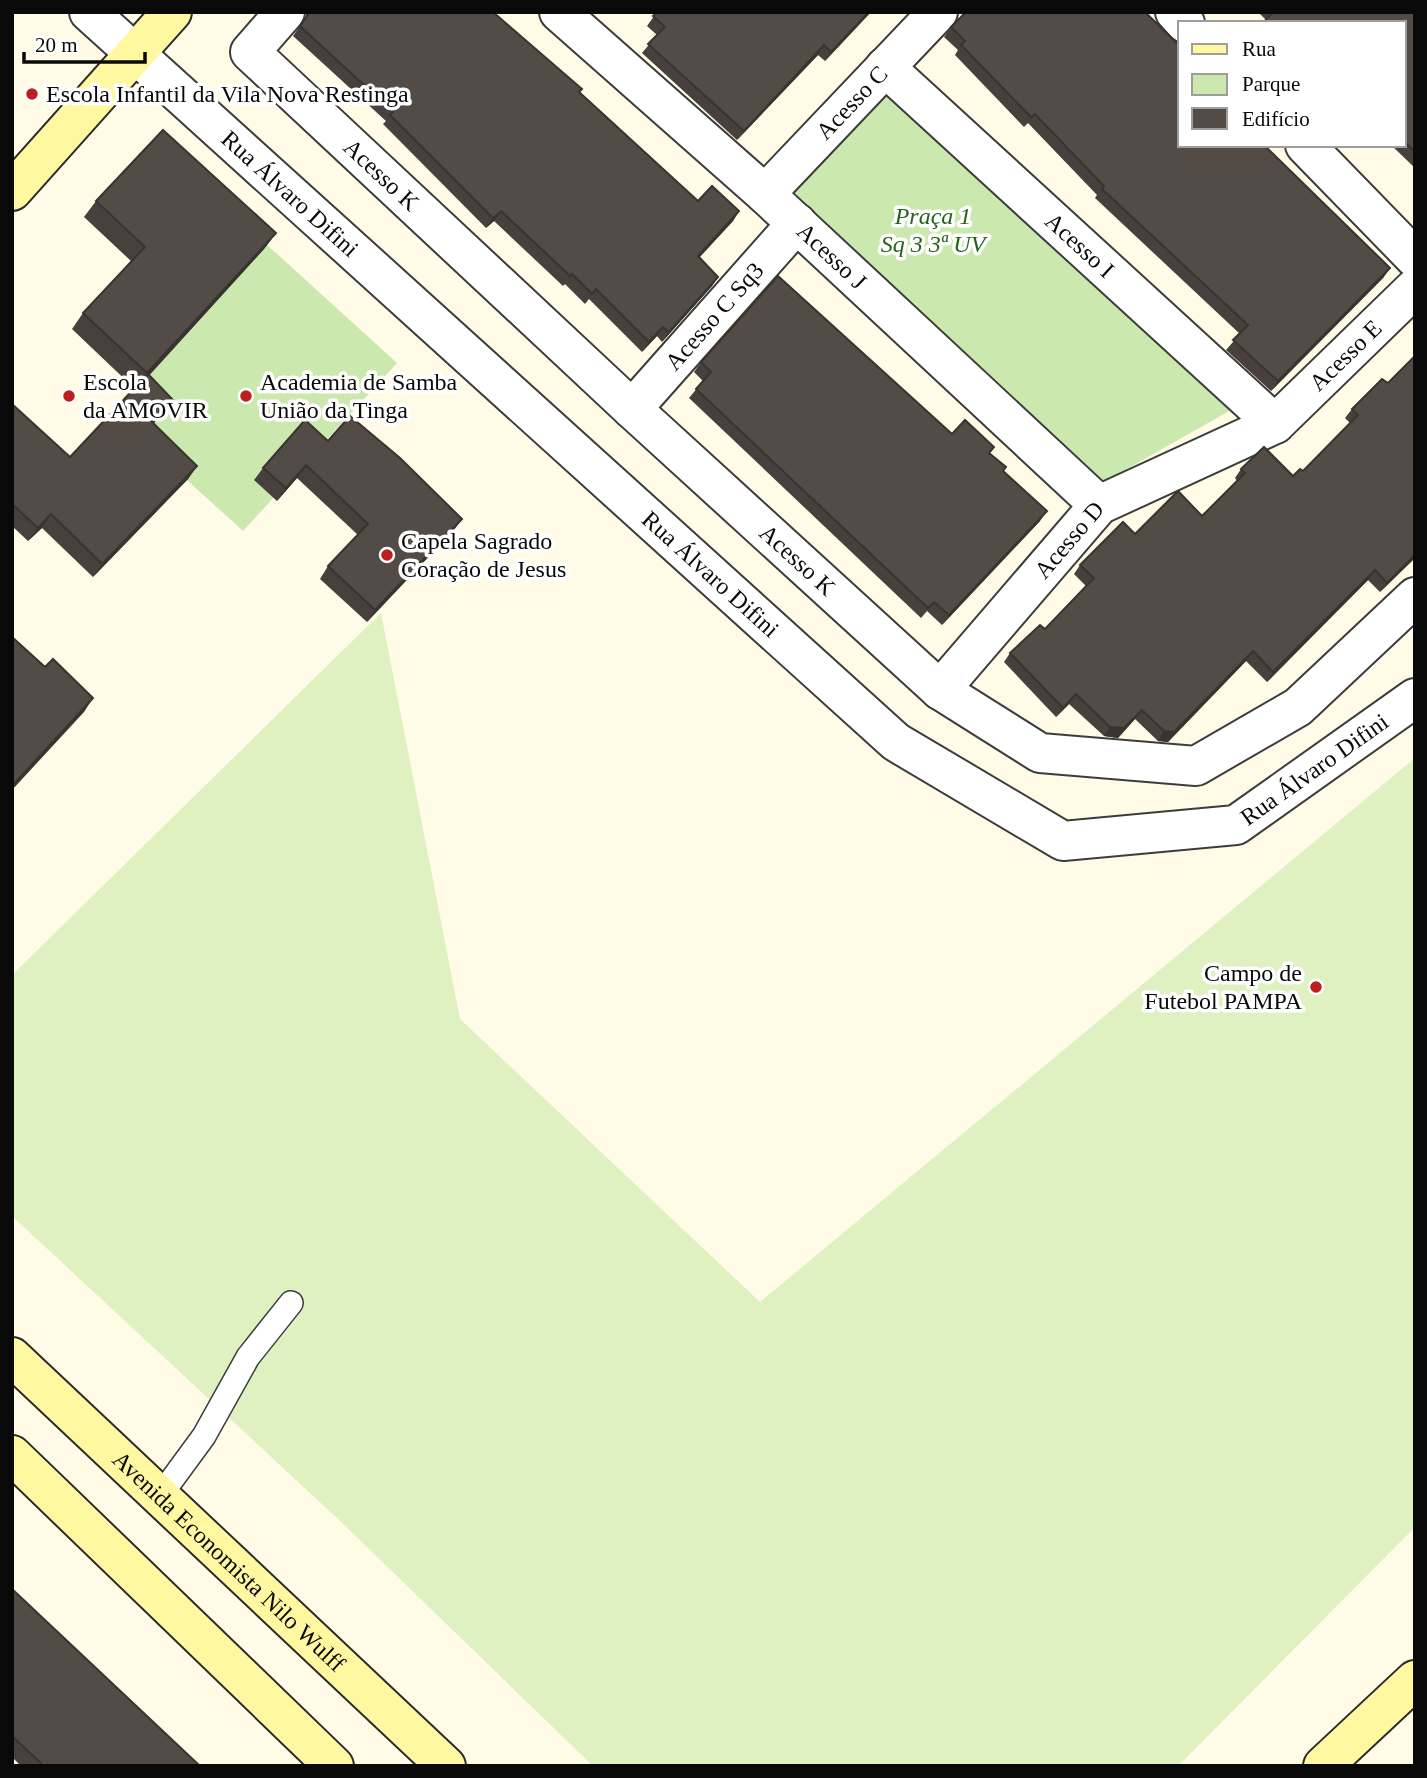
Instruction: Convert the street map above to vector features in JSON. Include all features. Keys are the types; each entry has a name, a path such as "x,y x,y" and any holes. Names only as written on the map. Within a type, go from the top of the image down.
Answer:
{"street":[{"name":"Rua Álvaro Difini","path":"89,12 896,742 1063,841 1236,825 1415,698"},
{"path":"12,191 172,12"},
{"name":"Acesso K","path":"285,12 250,51 632,408 940,690 1040,753 1196,765 1298,707 1415,597"},
{"name":"Acesso C","path":"765,194 938,12"},
{"name":"Acesso J","path":"576,17 1099,505"},
{"name":"Acesso I","path":"885,67 1275,424"},
{"path":"1307,147 1415,258"},
{"name":"Acesso C Sq3","path":"632,408 797,223"},
{"name":"Acesso E","path":"1275,424 1415,288"},
{"name":"Acesso D","path":"940,690 1099,505 1275,424"},
{"name":"Avenida Economista Nilo Wulff","path":"12,1357 446,1766"},
{"path":"12,1455 334,1766"},
{"path":"1323,1766 1415,1680"}],"lane":[{"path":"160,1496 204,1436 248,1357 292,1303"}],"green space":[{"name":"Praça 1 Sq 3 3ª UV","path":"886,91 1231,410 1104,482 791,193"},
{"name":"Academia de Samba União da Tinga","path":"265,243 397,363 243,531 111,411"},
{"path":"381,613 460,1019 760,1302 1415,758 1415,1527 1178,1766 593,1766 338,1519 12,1216 12,975"}],"building":[{"path":"310,12 493,12 582,89 579,92 698,201 712,186 739,211 698,256 718,277 669,332 663,327 649,342 596,289 592,294 572,274 570,276 501,211 493,218 390,115 393,112 300,26"},
{"path":"657,12 869,12 831,52 824,45 744,131 648,44 665,27 653,16"},
{"path":"966,12 1145,12 1178,44 1178,147 1266,147 1390,268 1278,381 1233,340 1248,325 1102,189 1104,186 1035,114 1031,117 961,45 965,41 951,27"},
{"path":"1273,12 1415,12 1415,152 1406,143 1406,21 1265,21"},
{"path":"163,130 276,233 147,373 83,313 145,247 96,201"},
{"path":"778,276 952,434 965,420 994,447 989,453 1006,467 1003,471 1047,511 949,615 934,602 928,608 696,389 711,372 701,362"},
{"path":"1415,356 1415,555 1387,583 1375,570 1273,672 1253,651 1174,732 1164,731 1142,710 1124,728 1110,727 1076,694 1063,708 1010,653 1040,625 1045,629 1094,578 1080,565 1123,522 1135,534 1178,491 1202,516 1245,473 1241,469 1264,447 1293,476 1300,469 1303,471 1358,415 1352,409 1382,379 1388,383"},
{"path":"148,374 173,400 152,422 197,466 102,564 51,514 38,528 12,504 12,404 70,457"},
{"path":"350,416 400,458 462,519 375,610 328,566 368,524 306,465 286,488 263,468 305,420 328,441"},
{"path":"12,637 45,667 53,659 93,698 12,786"},
{"path":"12,1589 200,1766 44,1766 12,1736"}],"place":[{"name":"Escola Infantil da Vila Nova Restinga","path":"32,94"},
{"name":"Escola da AMOVIR","path":"69,396"},
{"name":"Academia de Samba União da Tinga","path":"246,396"},
{"name":"Capela Sagrado Coração de Jesus","path":"387,555"},
{"name":"Campo de Futebol PAMPA","path":"1316,987"}]}
